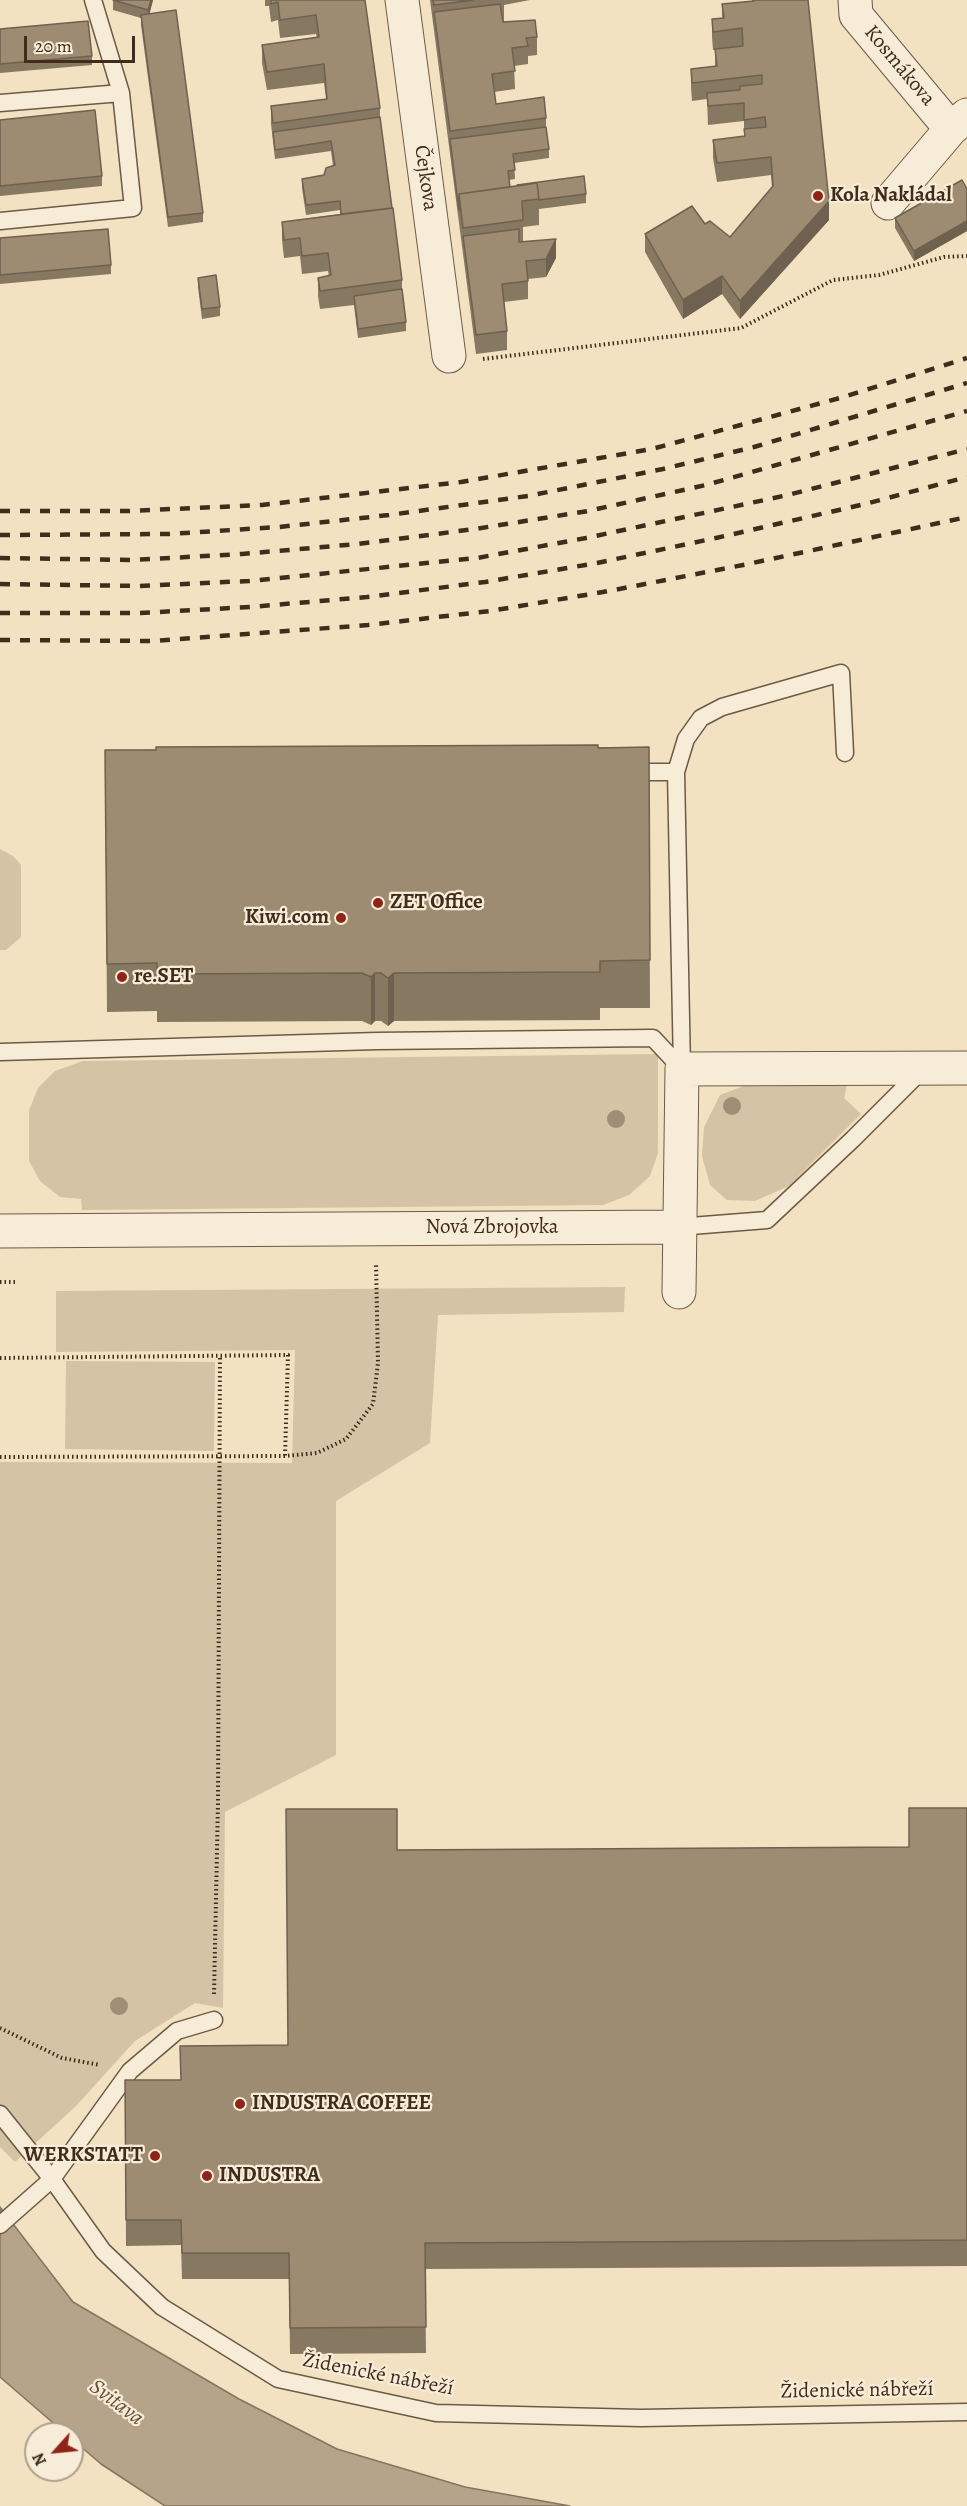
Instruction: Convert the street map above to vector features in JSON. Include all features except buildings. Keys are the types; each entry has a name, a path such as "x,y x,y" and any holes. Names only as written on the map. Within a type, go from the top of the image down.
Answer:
{"street":[{"name":"Čejkova","path":"402,0 449,356"},
{"name":"Kosmákova","path":"855,0 856,15 959,122"},
{"path":"888,203 959,122"},
{"path":"679,1292 678,1227 682,1069 967,1068"},
{"name":"Nová Zbrojovka","path":"0,1231 678,1227"}],"lane":[{"path":"0,221 133,208 121,93 93,0"},
{"path":"0,103 121,93"},
{"path":"682,1069 676,772 686,739 700,718 722,707 841,673 845,753"},
{"path":"608,772 676,772"},
{"path":"0,1053 378,1041 653,1038 682,1069"},
{"name":"Nová Zbrojovka","path":"678,1227 767,1220 853,1139 923,1068"},
{"path":"0,2225 52,2179 130,2071 177,2031 214,2020"},
{"name":"Židenické nábřeží","path":"0,2114 52,2179 103,2251 162,2307 278,2379 436,2413 640,2418 967,2412"}],"path":[{"path":"449,356 471,361 741,328 833,280 879,275 944,257 967,256"},
{"path":"0,1457 285,1456 317,1453 346,1439 373,1404 378,1363 375,1230"},
{"path":"0,1282 15,1282"},
{"path":"0,1358 288,1355 285,1456"},
{"path":"214,2020 221,1456 220,1356"},
{"path":"0,2028 62,2058 130,2071"}],"shaded area":[{"path":"0,849 13,856 21,865 21,937 6,950 0,950"},
{"path":"658,1054 658,1153 650,1176 629,1195 603,1205 82,1210 81,1199 60,1197 40,1181 29,1161 29,1110 38,1088 55,1071 83,1061"},
{"path":"848,1080 844,1098 861,1114 789,1186 755,1201 727,1200 710,1185 702,1156 704,1127 720,1095 754,1082"},
{"path":"625,1287 624,1312 438,1315 430,1443 336,1501 336,1755 225,1812 223,2008 195,2003 135,2041 76,2106 15,2162 0,2147 0,1462 292,1463 295,1350 56,1352 56,1291"},
{"path":"66,1361 215,1362 214,1451 65,1449"}],"water":[{"name":"Svitava","path":"0,2207 73,2302 239,2399 337,2449 465,2487 570,2506 165,2506 101,2464 84,2449 84,2422 52,2422 0,2377"}],"railway":[{"path":"0,511 128,511 262,505 461,482 652,449 840,398 967,358"},
{"path":"0,535 169,534 279,527 528,496 663,469 754,447 967,383"},
{"path":"0,558 132,560 242,554 358,544 475,529 588,511 706,485 967,411"},
{"path":"0,584 139,586 249,581 477,558 586,538 788,495 967,449"},
{"path":"0,613 140,613 250,607 367,597 485,582 597,563 716,538 865,504 967,477"},
{"path":"0,640 154,641 368,625 490,611 748,564 967,517"}],"place":[{"name":"Kola Nakládal","path":"818,196"},
{"name":"ZET Office","path":"378,903"},
{"name":"Kiwi.com","path":"341,918"},
{"name":"re.SET","path":"122,977"},
{"name":"INDUSTRA COFFEE","path":"240,2104"},
{"name":"WERKSTATT","path":"155,2156"},
{"name":"INDUSTRA","path":"207,2176"}]}
